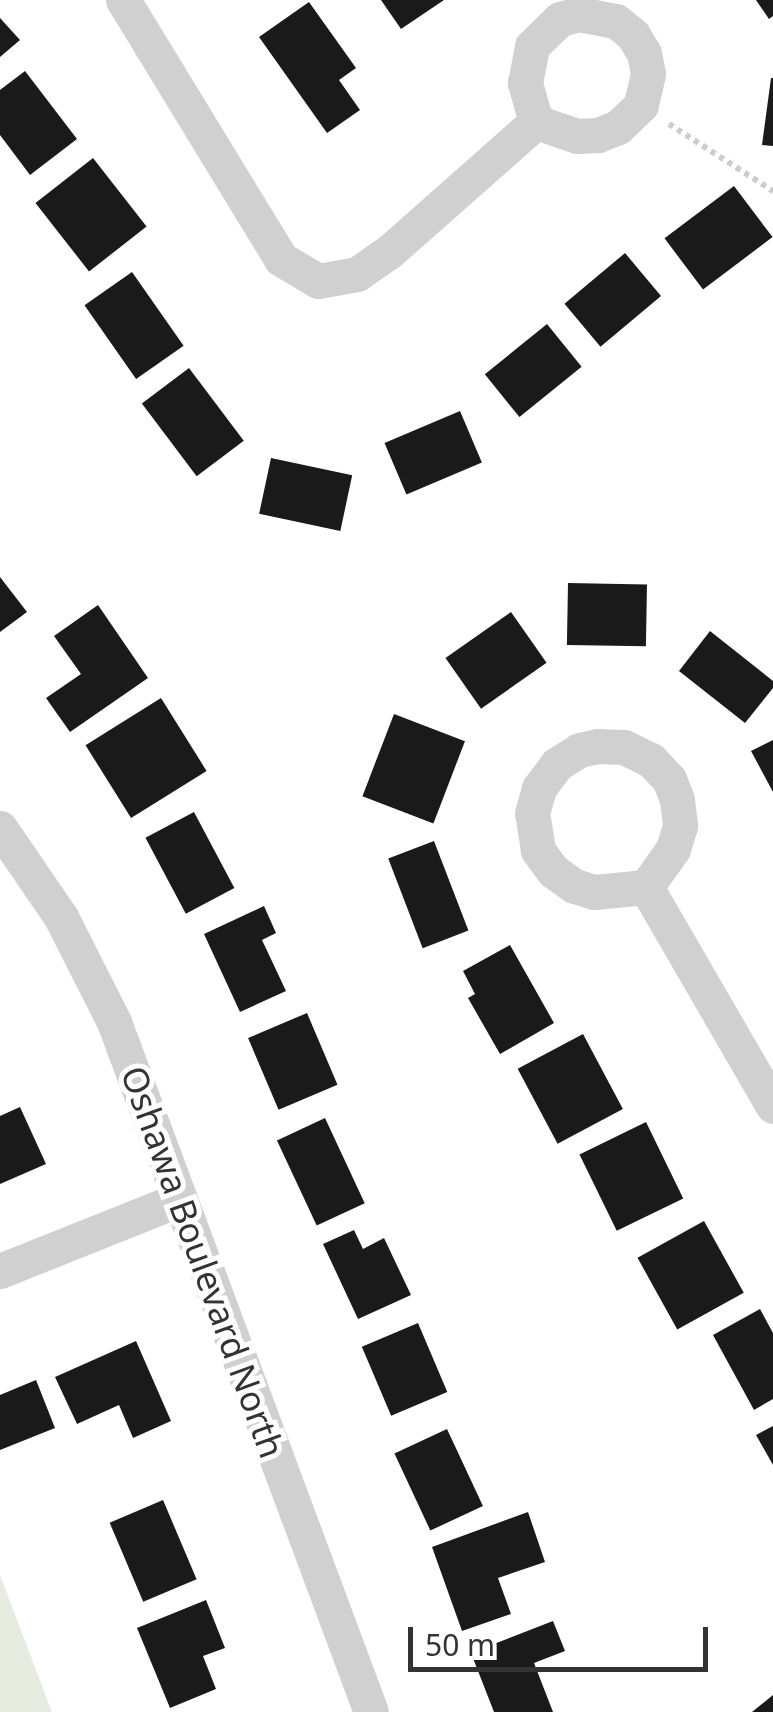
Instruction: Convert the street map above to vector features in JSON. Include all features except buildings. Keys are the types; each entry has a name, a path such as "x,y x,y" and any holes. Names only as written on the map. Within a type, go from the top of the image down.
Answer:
{"street":[{"path":"123,0 281,259 318,281 357,274 390,251 536,122"},
{"path":"579,14 616,21 633,34 644,53 648,74 641,105 618,127 598,135 577,136 536,122 525,82 532,46 560,19 579,14"},
{"path":"624,748 651,760 668,779 677,800 680,826 674,849 646,887 594,892 574,886 553,870 538,850 532,813 539,788 557,764 578,750 624,748"},
{"name":"Oshawa Boulevard North","path":"0,828 61,918 114,1022 372,1712"},
{"path":"646,887 773,1106"},
{"path":"0,1271 180,1200"}],"path":[{"path":"641,105 773,191"}],"shaded area":[{"path":"0,1575 52,1712 0,1712"}]}
